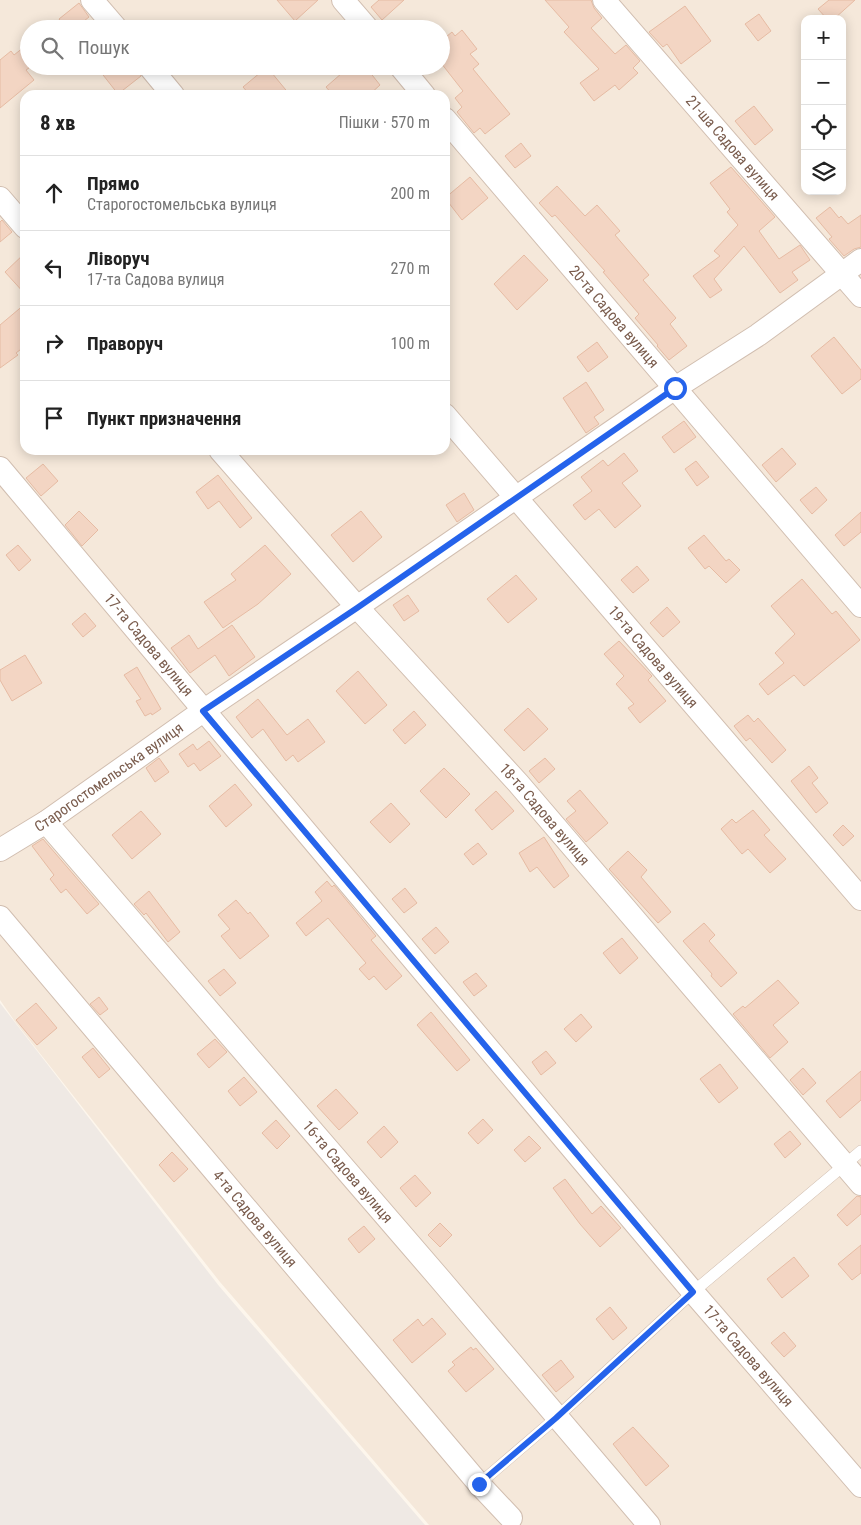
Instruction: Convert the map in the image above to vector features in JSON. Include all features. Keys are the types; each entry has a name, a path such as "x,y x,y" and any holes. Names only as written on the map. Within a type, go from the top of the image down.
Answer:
{"street":[{"path":"92,0 109,20"},
{"path":"343,0 360,20"},
{"name":"21-ша Садова вулиця","path":"604,0 861,296"},
{"path":"156,75 169,90"},
{"path":"407,75 420,90"},
{"name":"20-та Садова вулиця","path":"450,125 861,606"},
{"path":"0,198 20,221"},
{"name":"Старогостомельська вулиця","path":"0,850 46,822 203,711 357,608 675,388 758,335 861,260"},
{"name":"19-та Садова вулиця","path":"450,421 861,899"},
{"name":"18-та Садова вулиця","path":"224,455 357,608 518,783 853,1158 861,1184"},
{"name":"17-та Садова вулиця","path":"0,468 693,1292 861,1486"},
{"name":"16-та Садова вулиця","path":"46,822 440,1279 556,1418 649,1525"},
{"name":"4-та Садова вулиця","path":"0,917 479,1484 511,1518"}],"lane":[{"path":"479,1484 556,1418 693,1292 853,1158"}],"shaded area":[{"path":"0,0 861,0 861,1525 429,1525 220,1282 16,1023 0,1000"},
{"path":"0,1003 219,1286 425,1525 0,1525"}],"building":[{"path":"277,0 318,0 296,20"},
{"path":"379,0 404,0 382,20 371,7"},
{"path":"545,0 591,0 594,8 602,18 591,28 615,54 626,45 640,61 633,68 638,73 619,90 615,85 594,101 580,83 599,69 564,32 569,27"},
{"path":"829,0 855,0 838,15 823,15 818,9"},
{"path":"79,3 89,17 85,20 59,19"},
{"path":"685,6 711,41 681,64 667,44 663,47 649,32"},
{"path":"759,14 771,31 758,41 745,24"},
{"path":"462,30 477,49 470,54 479,64 473,69 510,114 485,134 480,128 474,133 457,112 462,107 455,98 463,91 450,74 450,34 452,32 455,36"},
{"path":"20,50 20,75 30,75 34,80 0,108 0,60 11,51 14,55"},
{"path":"103,75 141,76 123,90 115,90"},
{"path":"257,75 274,75 286,90 246,90 243,87"},
{"path":"340,75 372,75 380,85 374,90 329,90 326,87"},
{"path":"754,106 773,130 755,145 735,121"},
{"path":"521,143 531,156 515,168 505,156"},
{"path":"731,167 775,217 759,231 779,259 800,245 810,260 792,272 798,280 780,293 744,246 714,279 722,290 710,298 693,276 720,256 714,251 738,225 727,212 730,209 710,183"},
{"path":"470,177 488,198 462,220 450,204 450,194"},
{"path":"557,186 585,216 597,205 620,231 615,235 649,275 643,280 676,318 670,324 687,346 669,360 635,318 639,314 603,272 605,271 555,215 552,217 539,203"},
{"path":"830,207 839,218 841,216 848,224 861,215 861,247 854,249 844,256 829,239 832,237 816,218"},
{"path":"2,220 12,232 0,242 0,222"},
{"path":"524,255 548,280 517,310 494,284"},
{"path":"20,258 20,288 5,272"},
{"path":"20,308 20,350 16,353 18,355 0,368 0,325"},
{"path":"834,337 861,370 861,379 842,394 811,356"},
{"path":"597,342 608,357 588,372 577,357"},
{"path":"586,382 604,410 594,417 599,424 586,433 563,398"},
{"path":"684,421 696,437 674,453 662,437"},
{"path":"782,448 796,464 776,482 762,465"},
{"path":"624,453 638,471 622,483 641,506 615,528 599,509 585,520 573,505 592,491 581,477 603,460 608,466"},
{"path":"696,461 709,477 697,486 685,469"},
{"path":"43,464 58,481 41,496 26,478"},
{"path":"218,475 252,518 240,528 219,501 208,509 196,492"},
{"path":"816,487 827,500 812,514 800,500"},
{"path":"464,493 474,510 457,522 446,505"},
{"path":"79,511 98,530 82,546 65,525"},
{"path":"361,511 382,537 353,562 331,535"},
{"path":"861,512 861,532 844,546 835,535"},
{"path":"704,535 726,561 729,559 740,570 726,583 709,566 705,569 688,548"},
{"path":"18,545 31,560 19,571 6,555"},
{"path":"265,545 291,574 258,604 223,628 204,602 236,580 231,574"},
{"path":"637,566 649,580 633,593 621,580"},
{"path":"516,575 537,599 508,623 487,599"},
{"path":"802,579 832,614 836,611 860,640 804,686 794,675 768,695 759,684 784,663 775,653 795,634 771,606"},
{"path":"408,595 419,611 404,621 393,605"},
{"path":"667,607 680,622 663,637 650,623"},
{"path":"85,613 96,626 83,637 72,624"},
{"path":"232,625 255,657 229,676 215,655 190,673 171,648 189,635 198,649"},
{"path":"619,641 652,676 648,680 666,701 640,723 628,708 634,704 616,684 624,676 604,654"},
{"path":"25,655 42,683 12,701 0,680 0,670"},
{"path":"137,667 161,709 152,715 151,713 145,716 136,701 141,699 124,675"},
{"path":"358,671 387,705 365,724 336,691"},
{"path":"258,699 287,735 308,719 325,742 298,762 293,755 286,761 263,729 252,738 236,717"},
{"path":"528,708 548,729 524,751 504,730"},
{"path":"414,711 426,725 405,744 393,730"},
{"path":"748,715 754,722 758,718 786,750 772,763 750,738 746,741 734,726"},
{"path":"209,741 221,756 200,771 194,763 188,767 179,754 193,744 197,750"},
{"path":"159,758 169,772 155,782 146,768"},
{"path":"545,758 555,769 539,783 529,771"},
{"path":"809,766 818,778 812,783 828,803 816,813 791,781"},
{"path":"444,768 470,794 446,818 420,791"},
{"path":"235,784 252,805 226,827 209,806"},
{"path":"580,790 608,823 586,842 566,819 576,811 567,801"},
{"path":"496,791 514,811 492,830 475,810"},
{"path":"391,803 410,824 390,843 370,822"},
{"path":"753,810 770,830 764,835 786,859 770,873 748,849 742,854 721,829 732,819 736,823"},
{"path":"141,811 161,834 132,859 112,835"},
{"path":"843,825 854,836 843,846 833,835"},
{"path":"544,837 569,876 554,888 537,867 530,872 519,853"},
{"path":"43,839 99,904 87,914 66,889 61,893 50,879 54,875 32,846"},
{"path":"478,843 487,854 473,865 464,854"},
{"path":"628,851 647,870 641,877 671,912 658,923 609,869"},
{"path":"327,881 332,887 334,885 376,936 371,940 402,976 386,990 374,976 369,980 359,969 366,963 328,918 306,936 296,923 322,901 315,892"},
{"path":"405,888 417,903 404,913 392,899"},
{"path":"149,891 180,932 168,942 146,913 144,915 134,904"},
{"path":"236,900 248,914 250,912 269,936 240,959 221,936 230,929 218,915"},
{"path":"704,923 715,935 709,941 737,973 721,987 683,941"},
{"path":"436,927 449,942 435,954 422,939"},
{"path":"622,938 638,958 620,974 603,953"},
{"path":"224,969 236,983 220,996 208,981"},
{"path":"476,973 487,986 474,996 463,982"},
{"path":"778,980 799,1003 773,1025 788,1042 770,1058 733,1014 743,1006 745,1008"},
{"path":"99,997 108,1009 100,1015 90,1004"},
{"path":"36,1003 57,1028 37,1045 16,1020"},
{"path":"431,1012 470,1060 457,1071 417,1025"},
{"path":"581,1014 592,1027 576,1042 564,1029"},
{"path":"215,1039 227,1052 209,1068 197,1054"},
{"path":"93,1048 110,1069 99,1078 82,1057"},
{"path":"546,1051 556,1063 541,1075 532,1062"},
{"path":"720,1064 738,1088 719,1103 700,1079"},
{"path":"803,1068 816,1083 803,1095 790,1080"},
{"path":"861,1071 861,1100 840,1118 826,1101"},
{"path":"244,1077 257,1092 240,1106 228,1091"},
{"path":"336,1089 358,1113 339,1130 317,1106"},
{"path":"483,1119 493,1130 478,1144 468,1133"},
{"path":"276,1120 290,1136 277,1149 262,1133"},
{"path":"384,1126 398,1142 381,1158 367,1142"},
{"path":"790,1131 801,1144 785,1158 774,1144"},
{"path":"529,1136 541,1148 525,1162 514,1150"},
{"path":"172,1152 188,1169 174,1182 159,1165"},
{"path":"415,1175 431,1193 416,1207 400,1188"},
{"path":"565,1179 592,1214 601,1206 621,1228 600,1247 553,1188"},
{"path":"857,1196 861,1197 861,1214 847,1226 837,1215"},
{"path":"440,1223 452,1235 440,1247 428,1235"},
{"path":"364,1226 375,1239 359,1253 348,1239"},
{"path":"861,1245 861,1273 852,1280 838,1264"},
{"path":"794,1257 809,1276 782,1298 767,1279"},
{"path":"610,1307 627,1328 613,1340 596,1319"},
{"path":"432,1318 446,1334 412,1363 393,1340 418,1319 423,1326"},
{"path":"784,1332 796,1346 784,1357 771,1343"},
{"path":"471,1347 473,1350 476,1348 494,1369 466,1392 448,1371 455,1365 452,1362"},
{"path":"561,1360 574,1377 556,1392 542,1375"},
{"path":"633,1427 669,1466 646,1486 613,1444"}],"route":[{"path":"479,1484 556,1418 693,1292 203,711 357,608 675,388"}]}
